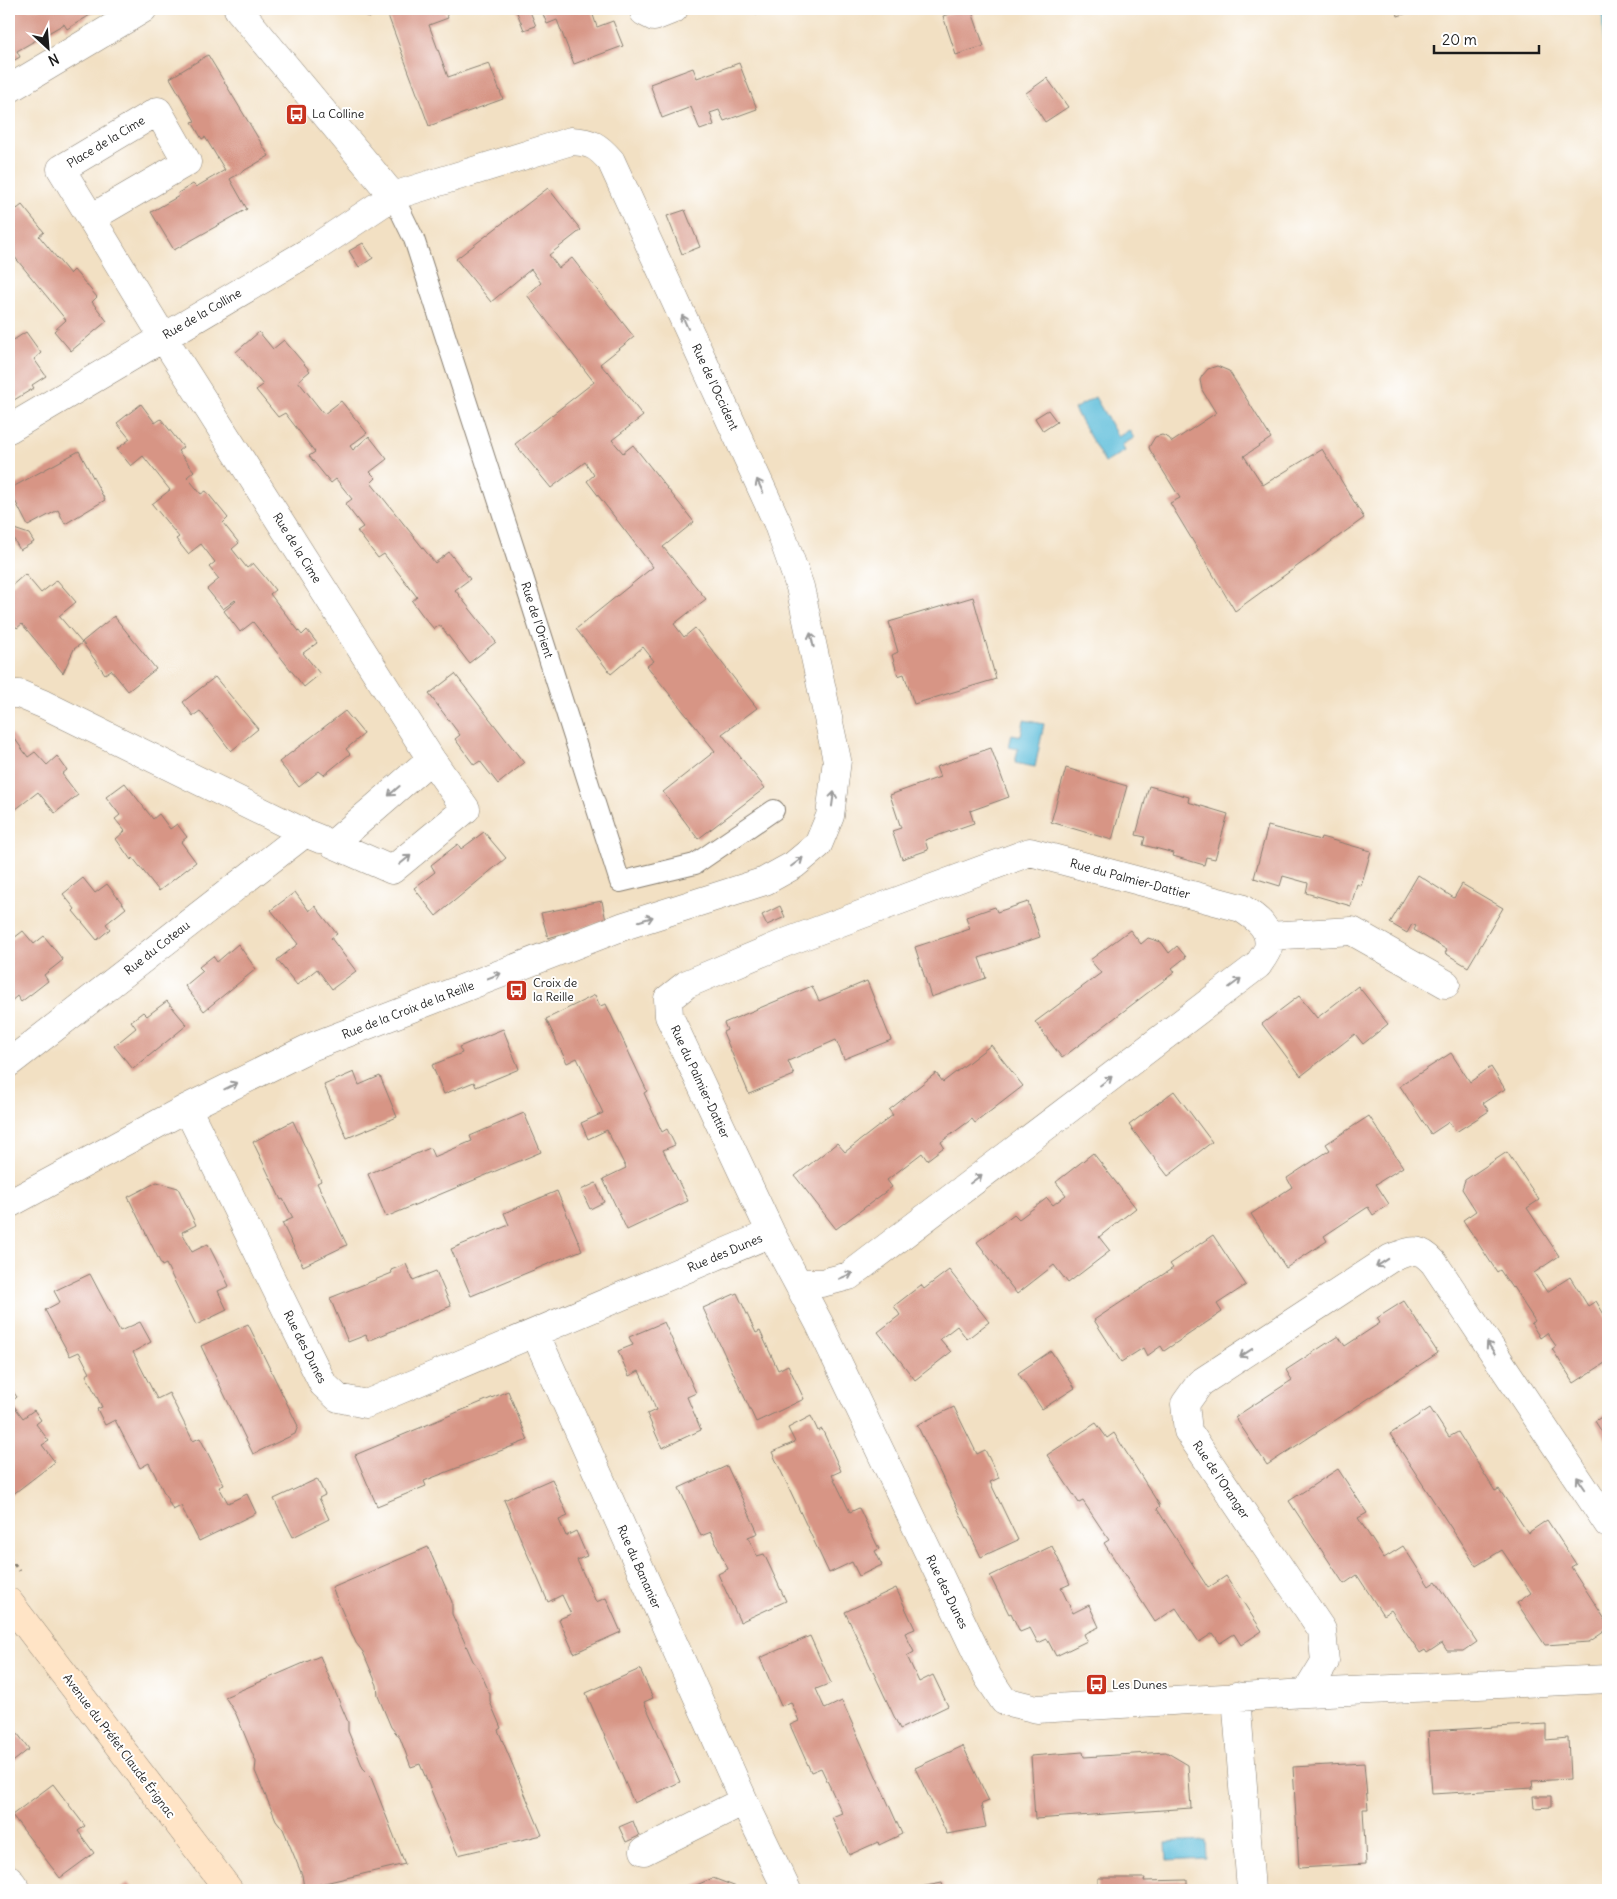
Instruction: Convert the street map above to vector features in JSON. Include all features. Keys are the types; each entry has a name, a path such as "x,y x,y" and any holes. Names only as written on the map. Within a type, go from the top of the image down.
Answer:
{"street":[{"path":"9,88 143,9"},
{"path":"238,9 393,196"},
{"path":"643,9 644,12 654,17 674,9"},
{"name":"Rue de l'Occident","path":"393,196 571,141 586,142 599,147 611,161 776,522 800,588 838,760 830,816 818,845"},
{"name":"Rue de la Colline","path":"9,429 315,248 393,196"},
{"path":"91,218 163,337"},
{"name":"Rue de la Cime","path":"163,337 431,759 466,809 392,870 333,844"},
{"path":"9,694 19,694 43,704 305,834 333,844 431,759"},
{"name":"Rue du Coteau","path":"9,1063 305,834"},
{"name":"Rue de la Croix de la Reille","path":"9,1204 187,1108 311,1047 624,926 765,881 794,865 818,845"},
{"name":"Rue du Palmier-Dattier","path":"771,1233 669,1016 668,999 686,984 788,942 1030,852 1241,908 1260,921 1268,936"},
{"path":"799,1282 822,1283 849,1276 1258,965 1268,949 1268,936 1352,931 1446,984"},
{"name":"Rue des Dunes","path":"187,1108 323,1384 338,1398 366,1404 771,1233 799,1282 988,1677 1004,1700 1037,1709 1236,1696 1306,1694"},
{"name":"Rue de l'Oranger","path":"1306,1694 1325,1662 1322,1630 1188,1431 1185,1404 1200,1383 1391,1258 1416,1250 1426,1254 1434,1263 1608,1524"},
{"name":"Rue du Bananier","path":"534,1333 744,1801 787,1890"},
{"name":"Avenue du Préfet Claude Érignac","path":"9,1602 229,1890"},
{"path":"1306,1694 1608,1679"},
{"path":"1236,1696 1251,1890"},
{"path":"644,1851 744,1801"},
{"path":"9,1879 17,1890"}],"lane":[{"name":"Rue de l'Orient","path":"393,196 414,239 620,882 695,864 774,810"}],"water":[{"path":"1095,397 1118,437 1129,430 1134,438 1122,445 1125,451 1105,463 1074,409"},
{"path":"1024,720 1044,724 1035,767 1015,763 1018,749 1009,747 1012,734 1021,736"},
{"path":"1205,1840 1206,1858 1167,1860 1166,1842"}],"building":[{"path":"9,9 100,9 67,29 64,24 17,51 20,57 9,63"},
{"path":"364,9 444,9 448,18 429,25 448,77 489,63 503,99 429,126 386,10 368,18"},
{"path":"529,9 536,26 524,30 516,10"},
{"path":"541,9 579,9 580,12 591,9 597,27 613,21 623,46 574,64 557,20 547,24"},
{"path":"754,9 772,9 756,15"},
{"path":"971,9 984,46 956,55 943,16"},
{"path":"1396,9 1420,9 1398,16"},
{"path":"208,55 269,156 230,179 247,209 174,250 151,212 179,196 178,193 193,184 196,187 225,170 205,137 202,139 192,122 195,121 170,78"},
{"path":"739,63 757,109 724,121 719,110 710,113 714,125 700,130 691,107 662,118 650,84 693,68 697,78"},
{"path":"1047,78 1068,107 1045,122 1026,93"},
{"path":"548,188 581,230 549,255 559,268 572,258 634,337 600,364 608,371 643,416 612,440 623,453 633,445 694,522 663,547 706,599 674,624 684,637 695,628 757,708 722,734 765,788 698,839 663,792 715,751 647,666 654,661 643,647 611,674 576,629 653,567 587,481 594,475 585,462 551,488 515,444 594,382 527,295 541,283 531,269 491,302 456,259"},
{"path":"9,198 17,209 22,205 44,232 39,236 70,274 74,270 97,297 92,302 107,321 71,351 54,331 66,320 9,250"},
{"path":"685,210 700,247 682,254 667,216"},
{"path":"363,243 373,258 359,267 349,251"},
{"path":"26,332 41,353 34,359 46,376 32,385 34,388 9,403 9,343"},
{"path":"259,332 273,349 284,340 310,371 298,381 324,414 341,401 367,433 350,446 353,450 369,436 387,459 370,472 376,478 371,483 435,563 449,552 470,579 455,590 496,642 469,663 440,625 434,629 423,616 412,601 417,597 384,554 378,558 357,531 363,527 345,504 352,499 336,479 331,483 309,456 315,452 285,413 278,417 256,390 263,385 236,352"},
{"path":"1217,366 1229,371 1271,438 1244,456 1263,485 1322,449 1364,518 1235,611 1170,503 1180,498 1149,447 1155,437 1162,435 1169,438 1172,442 1216,413 1202,390 1200,380 1208,369"},
{"path":"141,404 155,423 161,419 183,447 178,451 194,471 187,477 201,494 206,491 228,518 223,523 239,543 232,549 247,568 253,563 275,590 270,594 302,635 307,630 317,643 303,653 320,674 304,687 253,622 240,632 224,611 236,601 223,609 207,589 219,579 209,567 215,562 201,544 188,554 176,539 179,537 152,504 170,490 143,456 131,466 117,449 130,439 117,423"},
{"path":"1048,410 1057,422 1043,431 1035,418"},
{"path":"79,451 105,500 65,524 58,510 28,526 9,489"},
{"path":"11,528 29,534 34,542 20,550 9,531"},
{"path":"25,574 41,593 57,580 76,602 59,616 82,643 74,649 63,673 22,624 17,628 9,618 9,588"},
{"path":"973,597 996,679 914,704 904,674 898,676 892,655 898,652 889,622"},
{"path":"114,616 156,669 128,691 111,670 105,674 82,642"},
{"path":"455,674 524,763 498,784 480,761 474,765 455,739 460,735 429,694"},
{"path":"215,677 258,729 231,751 200,711 193,716 183,702"},
{"path":"345,711 364,734 346,749 350,754 324,775 319,771 299,787 279,762"},
{"path":"9,731 28,757 35,752 47,765 57,756 67,770 62,774 78,795 55,813 38,792 11,813 9,810"},
{"path":"991,748 1009,797 970,811 974,823 925,840 928,850 902,859 892,831 901,828 890,795 940,777 936,767"},
{"path":"1066,768 1127,786 1112,840 1051,822"},
{"path":"125,783 153,819 159,814 170,829 177,824 187,837 181,842 196,862 159,891 133,858 131,860 116,839 125,831 115,819 120,815 106,797"},
{"path":"1149,786 1189,797 1188,802 1228,814 1215,859 1206,857 1204,865 1173,856 1174,853 1143,845 1145,837 1136,835"},
{"path":"1268,826 1320,840 1321,837 1371,851 1361,886 1357,884 1351,906 1306,893 1308,883 1283,876 1280,886 1254,878"},
{"path":"484,832 506,858 436,916 414,888 435,872 431,865 458,844 461,849"},
{"path":"1418,875 1454,898 1462,884 1503,908 1468,967 1445,953 1447,950 1414,930 1416,926 1412,924 1407,933 1390,923"},
{"path":"83,878 95,893 107,884 126,908 106,924 110,929 97,940 73,911 75,909 63,894"},
{"path":"295,892 309,911 315,906 337,934 331,938 356,971 332,989 317,969 297,985 277,960 298,944 271,910"},
{"path":"602,901 606,921 548,938 541,913"},
{"path":"1028,902 1040,937 979,958 986,978 931,997 915,947 970,929 966,917 995,907 997,912"},
{"path":"780,906 785,917 767,925 762,915"},
{"path":"1130,930 1141,944 1148,938 1161,942 1169,953 1177,946 1186,957 1172,968 1175,972 1062,1058 1035,1022 1101,973 1090,960"},
{"path":"23,931 34,944 44,936 63,960 44,975 48,981 21,1002 17,996 9,1003 9,964 11,962 9,959 9,942"},
{"path":"238,944 256,969 204,1011 185,986 203,971 199,967 213,956 217,962"},
{"path":"867,981 891,1040 844,1059 836,1040 788,1061 794,1075 749,1094 723,1032 727,1030 724,1023 812,986 819,1001"},
{"path":"1358,986 1388,1024 1363,1044 1355,1034 1301,1076 1262,1024 1299,996 1317,1018"},
{"path":"595,995 600,1006 606,1004 647,1091 644,1093 662,1132 667,1129 675,1145 663,1150 688,1201 627,1230 603,1179 626,1168 607,1130 588,1139 581,1123 603,1113 577,1058 567,1063 546,1019"},
{"path":"167,1001 187,1025 133,1069 114,1046 136,1028 131,1021 143,1012 147,1016"},
{"path":"503,1029 519,1069 476,1087 474,1082 444,1094 432,1065 462,1053 459,1047"},
{"path":"991,1045 1023,1086 975,1123 972,1119 941,1142 944,1147 927,1160 922,1153 887,1180 892,1187 836,1229 795,1176 837,1143 845,1152 893,1115 889,1110 936,1073 943,1082"},
{"path":"1451,1053 1470,1082 1491,1067 1505,1089 1483,1103 1489,1111 1456,1132 1449,1122 1431,1134 1400,1086"},
{"path":"354,1072 359,1085 380,1076 397,1117 347,1138 324,1085"},
{"path":"1174,1091 1212,1142 1168,1176 1129,1125"},
{"path":"524,1113 541,1152 386,1217 368,1174 430,1148 434,1157 472,1141 470,1136"},
{"path":"1369,1116 1403,1167 1376,1184 1389,1204 1373,1215 1368,1207 1324,1236 1327,1241 1286,1268 1251,1214 1292,1187 1287,1178 1330,1150 1326,1144"},
{"path":"293,1121 321,1181 317,1183 347,1245 303,1266 282,1223 293,1218 283,1199 281,1200 253,1142"},
{"path":"1507,1152 1539,1200 1527,1208 1559,1256 1534,1273 1547,1292 1570,1277 1588,1306 1596,1301 1608,1321 1608,1361 1574,1383 1552,1349 1556,1346 1547,1333 1540,1338 1531,1323 1535,1321 1513,1287 1500,1270 1497,1272 1463,1220 1476,1211 1462,1189 1465,1180"},
{"path":"1093,1153 1136,1208 1099,1237 1110,1251 1068,1283 1054,1265 1017,1294 977,1242 1014,1214 1019,1219 1047,1198 1053,1205 1066,1195 1056,1182"},
{"path":"157,1182 178,1188 196,1225 182,1232 192,1252 208,1244 229,1286 218,1291 227,1310 196,1325 166,1264 162,1266 128,1197"},
{"path":"596,1183 604,1202 590,1209 581,1190"},
{"path":"557,1191 582,1250 471,1296 451,1249 509,1225 504,1213"},
{"path":"1213,1235 1246,1285 1217,1304 1222,1312 1164,1351 1161,1346 1147,1356 1143,1348 1121,1362 1094,1320 1173,1268 1170,1264"},
{"path":"406,1264 413,1280 436,1271 451,1306 368,1341 366,1335 348,1342 330,1298 392,1273 391,1270"},
{"path":"949,1270 989,1322 967,1339 957,1326 940,1339 951,1352 915,1380 878,1332 900,1315 894,1306 921,1285 924,1289"},
{"path":"90,1274 120,1331 140,1322 151,1342 133,1352 157,1399 169,1393 193,1441 200,1438 224,1485 219,1487 228,1503 247,1494 256,1513 199,1541 181,1506 173,1510 149,1463 140,1468 115,1420 105,1425 97,1409 102,1407 86,1375 90,1373 79,1352 70,1356 45,1310 60,1302 54,1291"},
{"path":"737,1293 756,1333 760,1331 778,1370 788,1365 804,1399 756,1422 703,1308"},
{"path":"1404,1301 1438,1353 1267,1465 1235,1417 1292,1380 1286,1370 1338,1336 1345,1346 1380,1323 1377,1318"},
{"path":"664,1322 696,1393 687,1397 701,1430 662,1448 647,1414 656,1410 648,1390 639,1371 629,1376 618,1351 633,1345 629,1337"},
{"path":"248,1324 298,1426 295,1434 253,1454 201,1346"},
{"path":"1051,1351 1075,1388 1042,1409 1018,1373"},
{"path":"9,1386 17,1397 11,1402 23,1418 34,1410 41,1420 36,1424 49,1441 42,1445 55,1462 12,1495 9,1491"},
{"path":"508,1391 528,1440 424,1481 426,1486 377,1506 355,1455"},
{"path":"954,1407 977,1454 985,1450 999,1478 990,1482 1018,1540 981,1557 917,1425"},
{"path":"1430,1408 1449,1437 1458,1432 1495,1491 1499,1489 1528,1533 1547,1520 1576,1564 1571,1567 1608,1624 1608,1629 1589,1642 1545,1645 1517,1603 1531,1593 1502,1550 1476,1566 1390,1434"},
{"path":"1608,1413 1608,1442 1595,1421"},
{"path":"811,1416 818,1431 822,1429 841,1471 832,1475 850,1512 859,1508 879,1549 875,1551 882,1565 859,1576 852,1562 829,1573 772,1452 795,1442 788,1428"},
{"path":"1096,1423 1107,1438 1114,1433 1160,1506 1157,1509 1208,1588 1226,1576 1262,1631 1241,1645 1234,1634 1220,1643 1213,1633 1199,1642 1176,1608 1155,1622 1104,1543 1109,1540 1083,1501 1079,1503 1047,1455"},
{"path":"727,1466 758,1533 748,1537 757,1556 764,1554 786,1601 740,1622 718,1574 728,1569 711,1532 701,1536 679,1488"},
{"path":"1338,1469 1367,1513 1358,1518 1384,1558 1403,1546 1429,1586 1436,1581 1477,1642 1464,1651 1447,1651 1442,1643 1427,1653 1425,1650 1420,1653 1391,1610 1383,1615 1357,1575 1344,1584 1289,1501"},
{"path":"317,1479 325,1495 319,1498 329,1519 293,1537 274,1499"},
{"path":"552,1479 568,1516 559,1520 566,1536 576,1531 587,1556 577,1560 596,1602 606,1598 621,1632 574,1653 559,1619 571,1614 562,1595 548,1602 504,1500"},
{"path":"1052,1546 1070,1584 1061,1588 1073,1613 1089,1605 1099,1627 1084,1634 1087,1641 1056,1656 1047,1639 1038,1643 1030,1628 1020,1632 990,1576"},
{"path":"428,1547 452,1602 452,1614 490,1694 490,1702 501,1728 498,1730 542,1835 458,1855 420,1764 411,1767 400,1738 391,1727 378,1696 377,1685 363,1652 356,1643 332,1588"},
{"path":"896,1588 915,1629 905,1633 914,1652 907,1656 919,1682 933,1675 948,1706 900,1729 845,1612"},
{"path":"810,1636 831,1683 816,1689 825,1709 842,1701 902,1834 879,1845 878,1842 849,1855 832,1817 842,1813 821,1768 811,1772 790,1725 799,1721 791,1702 781,1706 760,1658"},
{"path":"320,1656 348,1722 348,1731 363,1768 370,1775 405,1864 304,1888 302,1875 283,1829 276,1820 255,1771 256,1762 236,1714 225,1697"},
{"path":"640,1669 653,1698 644,1702 680,1782 634,1803 586,1693"},
{"path":"9,1722 29,1749 9,1765"},
{"path":"1546,1724 1546,1740 1568,1738 1570,1779 1532,1781 1533,1788 1432,1794 1428,1731"},
{"path":"963,1746 989,1801 981,1804 986,1827 947,1834 915,1768"},
{"path":"1083,1752 1084,1757 1166,1752 1188,1765 1191,1808 1035,1819 1031,1756"},
{"path":"1364,1763 1368,1809 1363,1809 1366,1864 1299,1868 1293,1767"},
{"path":"53,1784 85,1826 78,1831 94,1853 60,1878 12,1815"},
{"path":"1533,1796 1551,1796 1551,1807 1534,1808"},
{"path":"633,1821 639,1836 626,1842 619,1827"},
{"path":"713,1878 740,1890 685,1890"},
{"path":"1098,1878 1145,1878 1144,1881 1187,1880 1187,1890 1098,1890"},
{"path":"128,1883 133,1890 118,1890"},
{"path":"942,1883 944,1890 910,1890 910,1889"}],"waterway":[{"path":"1607,9 1608,47"}],"place":[{"name":"La Colline","path":"296,114"},
{"name":"Croix de la Reille","path":"517,990"},
{"name":"Les Dunes","path":"1096,1685"}]}
